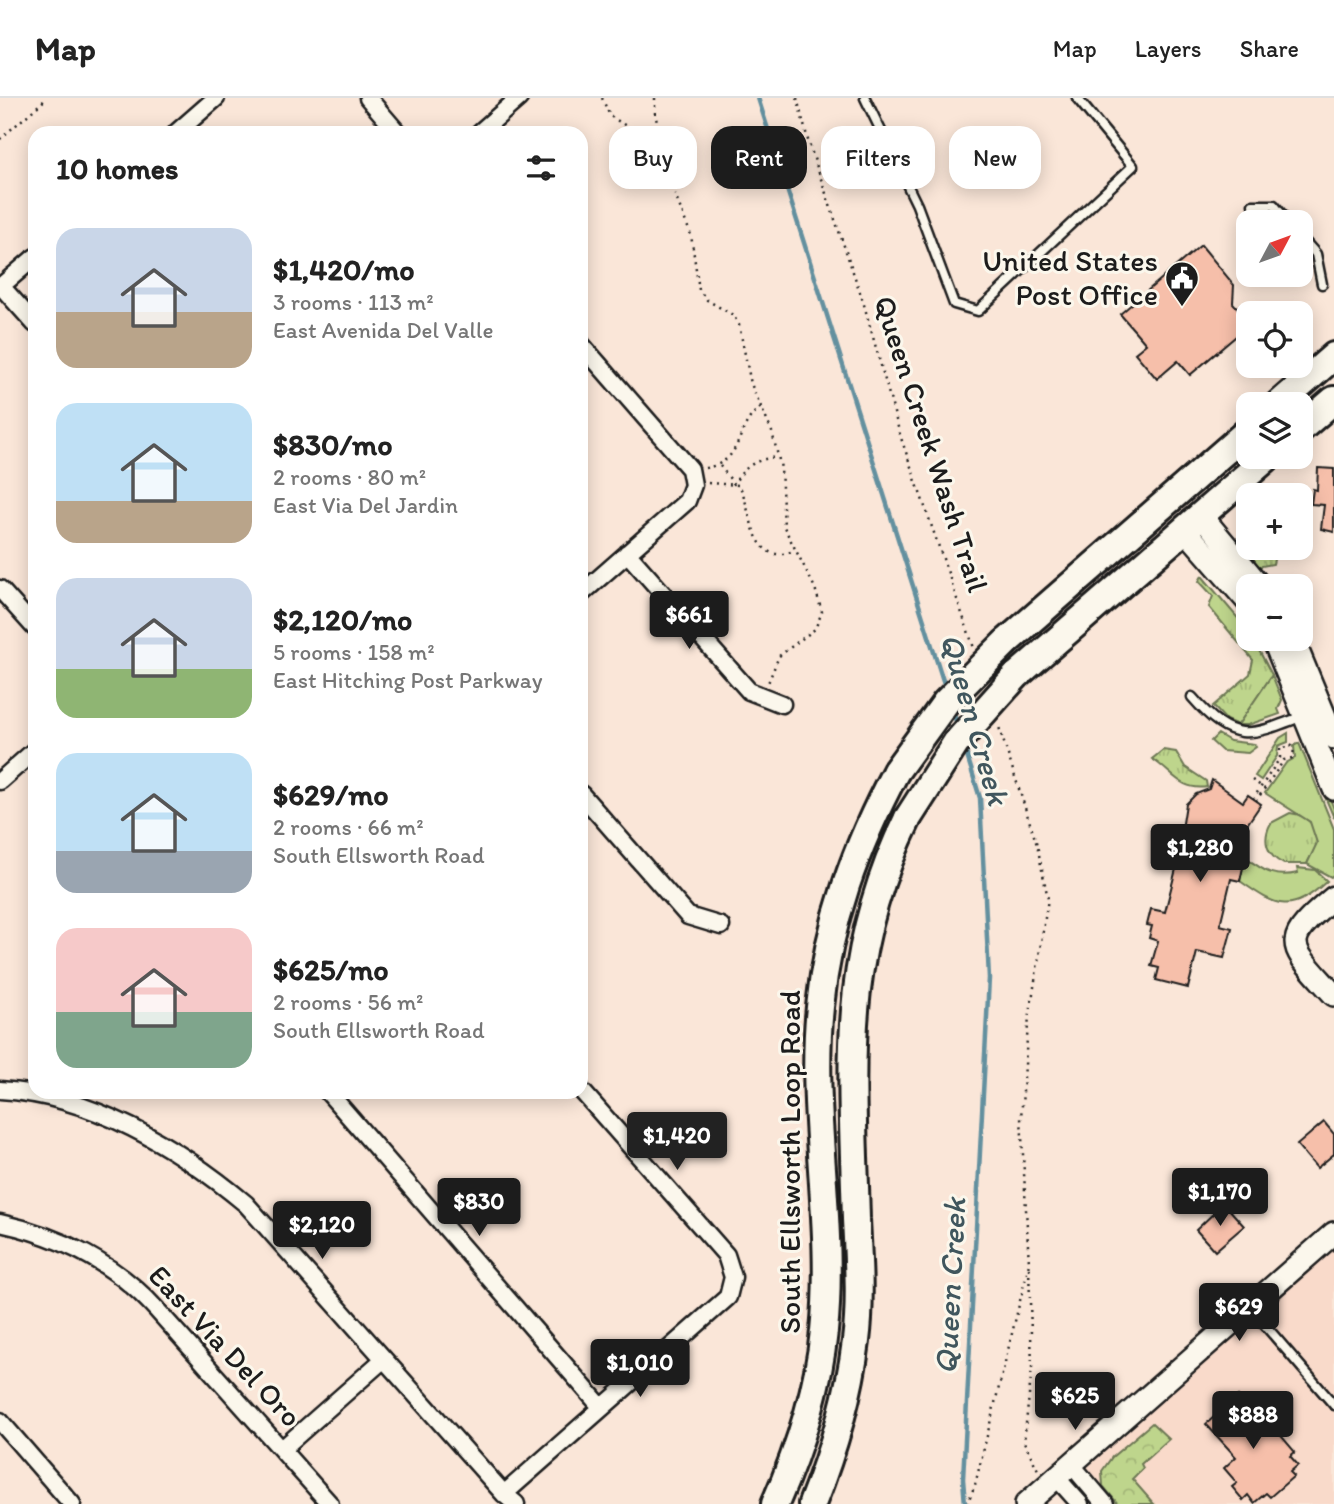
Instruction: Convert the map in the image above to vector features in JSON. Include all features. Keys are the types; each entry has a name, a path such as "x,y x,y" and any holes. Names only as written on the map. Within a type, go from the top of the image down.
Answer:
{"main road":[{"path":"1293,392 1334,356"},
{"path":"1313,418 1334,400"},
{"name":"South Ellsworth Loop Road","path":"775,1504 806,1422 824,1330 826,1288 818,1041 827,955 851,867 871,819 896,771 946,702 1006,642 1236,441"},
{"name":"South Ellsworth Loop Road","path":"811,1504 841,1423 856,1340 858,1289 852,1035 857,980 874,899 908,818 962,734 1016,676 1254,469"}],"street":[{"path":"184,126 216,98"},
{"path":"368,98 392,126"},
{"path":"487,126 519,98"},
{"path":"28,263 1,287 28,316"},
{"path":"588,353 692,481 687,501 588,588"},
{"path":"1193,522 1247,574"},
{"path":"1193,522 1236,585"},
{"path":"627,553 749,691 782,705"},
{"path":"0,589 28,620"},
{"path":"1281,651 1321,710 1334,789"},
{"path":"1298,651 1334,738"},
{"path":"0,781 28,756"},
{"path":"588,802 688,916 721,926"},
{"path":"1334,897 1302,924 1298,930 1296,947 1301,957 1334,995"},
{"path":"0,1090 28,1093"},
{"path":"73,1099 163,1143 206,1171 246,1204 510,1499 602,1408 728,1297 733,1277 726,1255 588,1098"},
{"path":"334,1099 602,1408"},
{"name":"East Via Del Oro","path":"0,1223 26,1229 85,1254 127,1280 150,1302 330,1504"},
{"path":"1026,1504 1334,1233"},
{"path":"282,1449 384,1359"},
{"path":"0,1420 72,1504"},
{"path":"1058,1475 1080,1504"},
{"path":"1058,1475 1105,1504"}],"lane":[{"path":"865,98 917,205 954,304 978,311 1133,166 1077,98"},
{"path":"1253,205 1273,205 1277,210"},
{"path":"1313,251 1322,284"},
{"path":"1192,696 1210,717 1237,734 1263,731 1321,710"},
{"path":"1249,1307 1334,1405"}],"path":[{"path":"0,139 47,98"},
{"path":"602,98 610,116 626,126"},
{"path":"655,98 659,126"},
{"name":"Queen Creek Wash Trail","path":"797,98 809,144 863,301 901,438 978,660"},
{"path":"675,189 691,235 699,289 707,300 733,316 739,326 751,384 778,457 784,527 815,588 822,612 815,629 779,656 763,697"},
{"path":"692,481 732,455 748,421 761,407"},
{"path":"734,484 746,467 764,458 778,457"},
{"path":"720,465 744,493 749,526 760,542 773,553 784,555 794,550"},
{"path":"692,481 734,484"},
{"path":"995,713 1037,845 1048,898 1028,1025 1021,1118 1032,1367 1024,1442 1058,1475"},
{"path":"1291,746 1294,750 1292,758 1284,760 1254,800 1261,786 1280,758 1281,747 1291,746"},
{"path":"1252,780 1261,786"},
{"path":"967,1504 975,1485 1029,1264"}],"shaded area":[{"path":"1334,1232 1334,1504 1105,1504 1071,1464"}],"green space":[{"path":"1251,560 1274,560 1273,564 1257,567"},
{"path":"1202,576 1236,616 1236,640 1209,607 1213,596 1199,581"},
{"path":"1246,651 1259,651 1272,675 1238,725 1226,720 1213,706 1250,674 1253,660"},
{"path":"1272,675 1282,700 1278,709 1280,714 1248,725 1238,725"},
{"path":"1288,733 1288,742 1278,746 1277,756 1261,780 1255,776 1280,738"},
{"path":"1218,734 1230,741 1254,744 1256,747 1248,753 1222,751 1211,741"},
{"path":"1307,740 1334,809 1334,818 1302,742"},
{"path":"1299,743 1334,829 1334,874 1331,877 1307,864 1317,843 1310,822 1265,793 1286,763 1295,758 1294,746"},
{"path":"1163,750 1176,752 1185,767 1206,781 1207,787 1183,783 1152,759"},
{"path":"1290,813 1308,820 1317,836 1315,849 1307,864 1284,864 1273,856 1267,846 1271,823"},
{"path":"1245,858 1275,874 1298,873 1297,868 1315,870 1327,881 1304,899 1294,903 1275,902 1240,881"},
{"path":"1152,1423 1169,1439 1141,1464 1143,1468 1132,1479 1154,1504 1118,1504 1103,1486 1102,1471 1112,1457"}],"building":[{"name":"United States Post Office","path":"1201,245 1234,285 1236,336 1190,375 1178,361 1157,379 1135,353 1146,344 1120,314"},
{"path":"1318,468 1334,469 1334,532 1321,529 1324,505 1313,504 1313,489 1317,490"},
{"path":"1212,780 1243,802 1248,795 1261,804 1227,854 1245,858 1240,881 1231,879 1220,925 1232,928 1224,958 1197,952 1188,988 1156,980 1159,968 1151,966 1158,941 1149,938 1152,926 1147,925 1151,909 1165,912 1177,865 1164,862 1172,840 1180,842 1186,804 1196,794 1209,789"},
{"path":"1324,1122 1334,1134 1334,1154 1317,1168 1297,1145"},
{"path":"1228,1208 1244,1226 1215,1251 1196,1230 1218,1209 1222,1214"},
{"path":"1238,1396 1255,1416 1260,1411 1295,1452 1290,1456 1298,1465 1290,1472 1294,1476 1270,1497 1266,1493 1254,1503 1248,1495 1243,1500 1232,1487 1237,1483 1224,1468 1236,1457 1206,1424"}],"waterway":[{"name":"Queen Creek","path":"758,98 946,690"},
{"name":"Queen Creek","path":"952,709 958,727"},
{"name":"Queen Creek","path":"965,749 980,798 989,978 963,1479 965,1504"}],"place":[{"name":"United States Post Office","path":"1182,308"}]}
